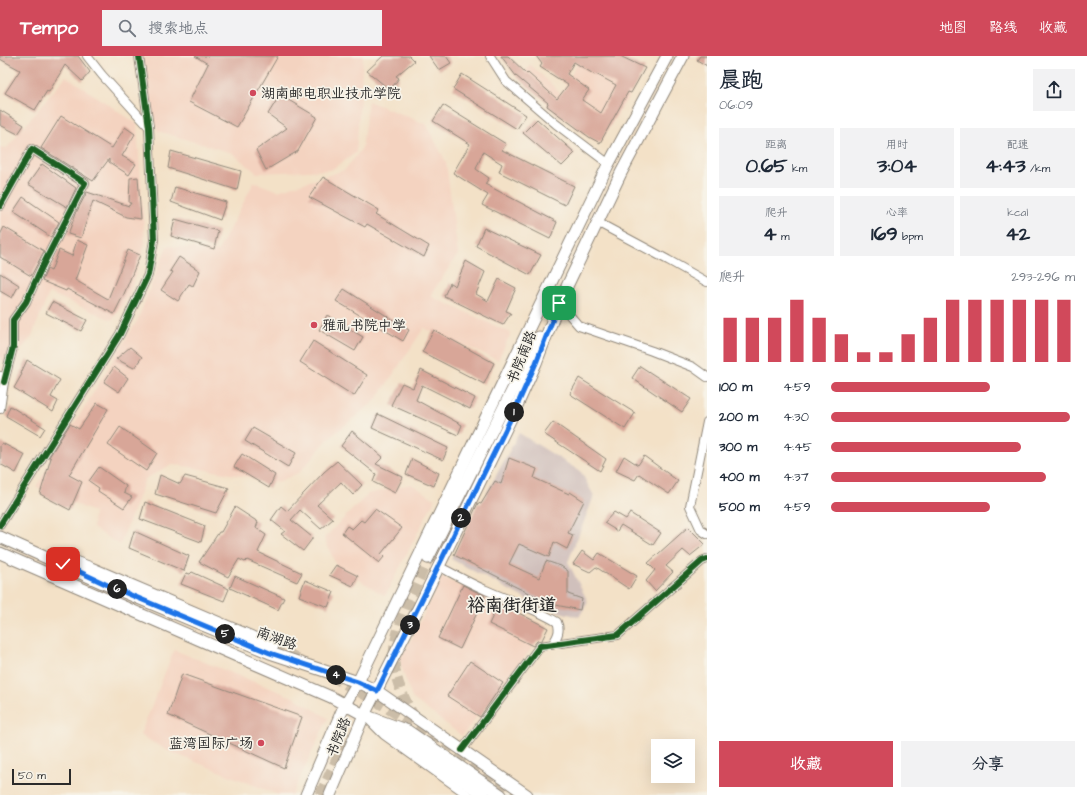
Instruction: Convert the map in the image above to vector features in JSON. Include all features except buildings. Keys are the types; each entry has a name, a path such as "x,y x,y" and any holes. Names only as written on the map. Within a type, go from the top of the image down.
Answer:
{"main road":[{"name":"书院南路","path":"345,704 358,682 609,164 666,56"},
{"name":"书院南路","path":"377,691 515,410 536,363 559,303 597,222 621,173 683,56"},
{"path":"428,558 538,340 553,317"},
{"name":"南湖路","path":"0,537 114,588 270,653 358,682 377,691 527,795"},
{"path":"12,542 38,549 91,568 273,646"},
{"path":"0,553 345,704 414,746 484,795"},
{"name":"书院路","path":"330,795 364,715 377,691"},
{"name":"书院路","path":"306,795 345,704"},
{"path":"364,715 408,731 501,795"}],"street":[{"path":"87,56 102,76 149,128"},
{"path":"0,525 120,334 148,275 154,240 149,128 139,56"},
{"path":"490,56 506,81 556,124 609,164"},
{"path":"0,206 32,149 85,183 41,269 26,302 13,320 13,347 2,379 0,409"},
{"path":"597,222 707,282"},
{"path":"559,303 579,326 686,364 693,367 707,378"},
{"path":"707,422 690,506 701,530 707,534"},
{"path":"462,750 540,646 618,635 702,561 707,559"},
{"path":"438,566 473,585 498,596 520,603 557,622 559,626 559,634 552,645"},
{"path":"364,715 384,735 468,795"}],"shaded area":[{"name":"湖南邮电职业技术学院","path":"133,56 363,56 356,153 331,170 257,173 232,153 158,131"},
{"path":"530,64 561,94 577,64 631,93 600,143 521,80"},
{"path":"66,76 137,124 145,244 129,296 112,320 49,293 31,338 16,355 0,362 0,147 7,148"},
{"name":"雅礼书院中学","path":"368,101 426,124 446,162 458,254 430,296 511,333 498,360 424,328 376,400 329,438 300,472 278,482 172,464 145,479 120,545 93,528 94,512 36,487 137,321 167,246 218,251 254,182 278,191 345,170 362,148"},
{"path":"519,433 581,472 594,496 568,562 588,602 579,617 541,607 451,559"},
{"path":"411,484 435,499 385,596 336,565 324,538 368,494"},
{"path":"442,577 548,628 462,736 412,698 399,660 411,640"},
{"path":"174,650 295,698 328,718 292,795 279,795 168,751 140,735"}],"tunnel":[{"path":"415,719 398,682 394,667 394,659 397,634 401,621 428,558"},
{"path":"273,646 298,659"},
{"path":"331,676 375,700 419,728 515,795"},
{"path":"320,795 339,755 352,735"}],"cycle path":[{"path":"0,525 120,334 148,275 154,240 149,127 139,56"},
{"path":"0,206 32,149 85,183 41,269 26,302 13,320 13,347 4,382"},
{"path":"462,750 540,646 618,635 702,561 707,559"}],"place":[{"name":"湖南邮电职业技术学院","path":"253,93"},
{"name":"雅礼书院中学","path":"314,325"},
{"name":"蓝湾国际广场","path":"261,743"}],"district":[{"name":"裕南街街道","path":"512,605"}],"route":[{"path":"63,564 114,588 270,653 358,682 377,691 515,410 536,363 559,303"}]}
